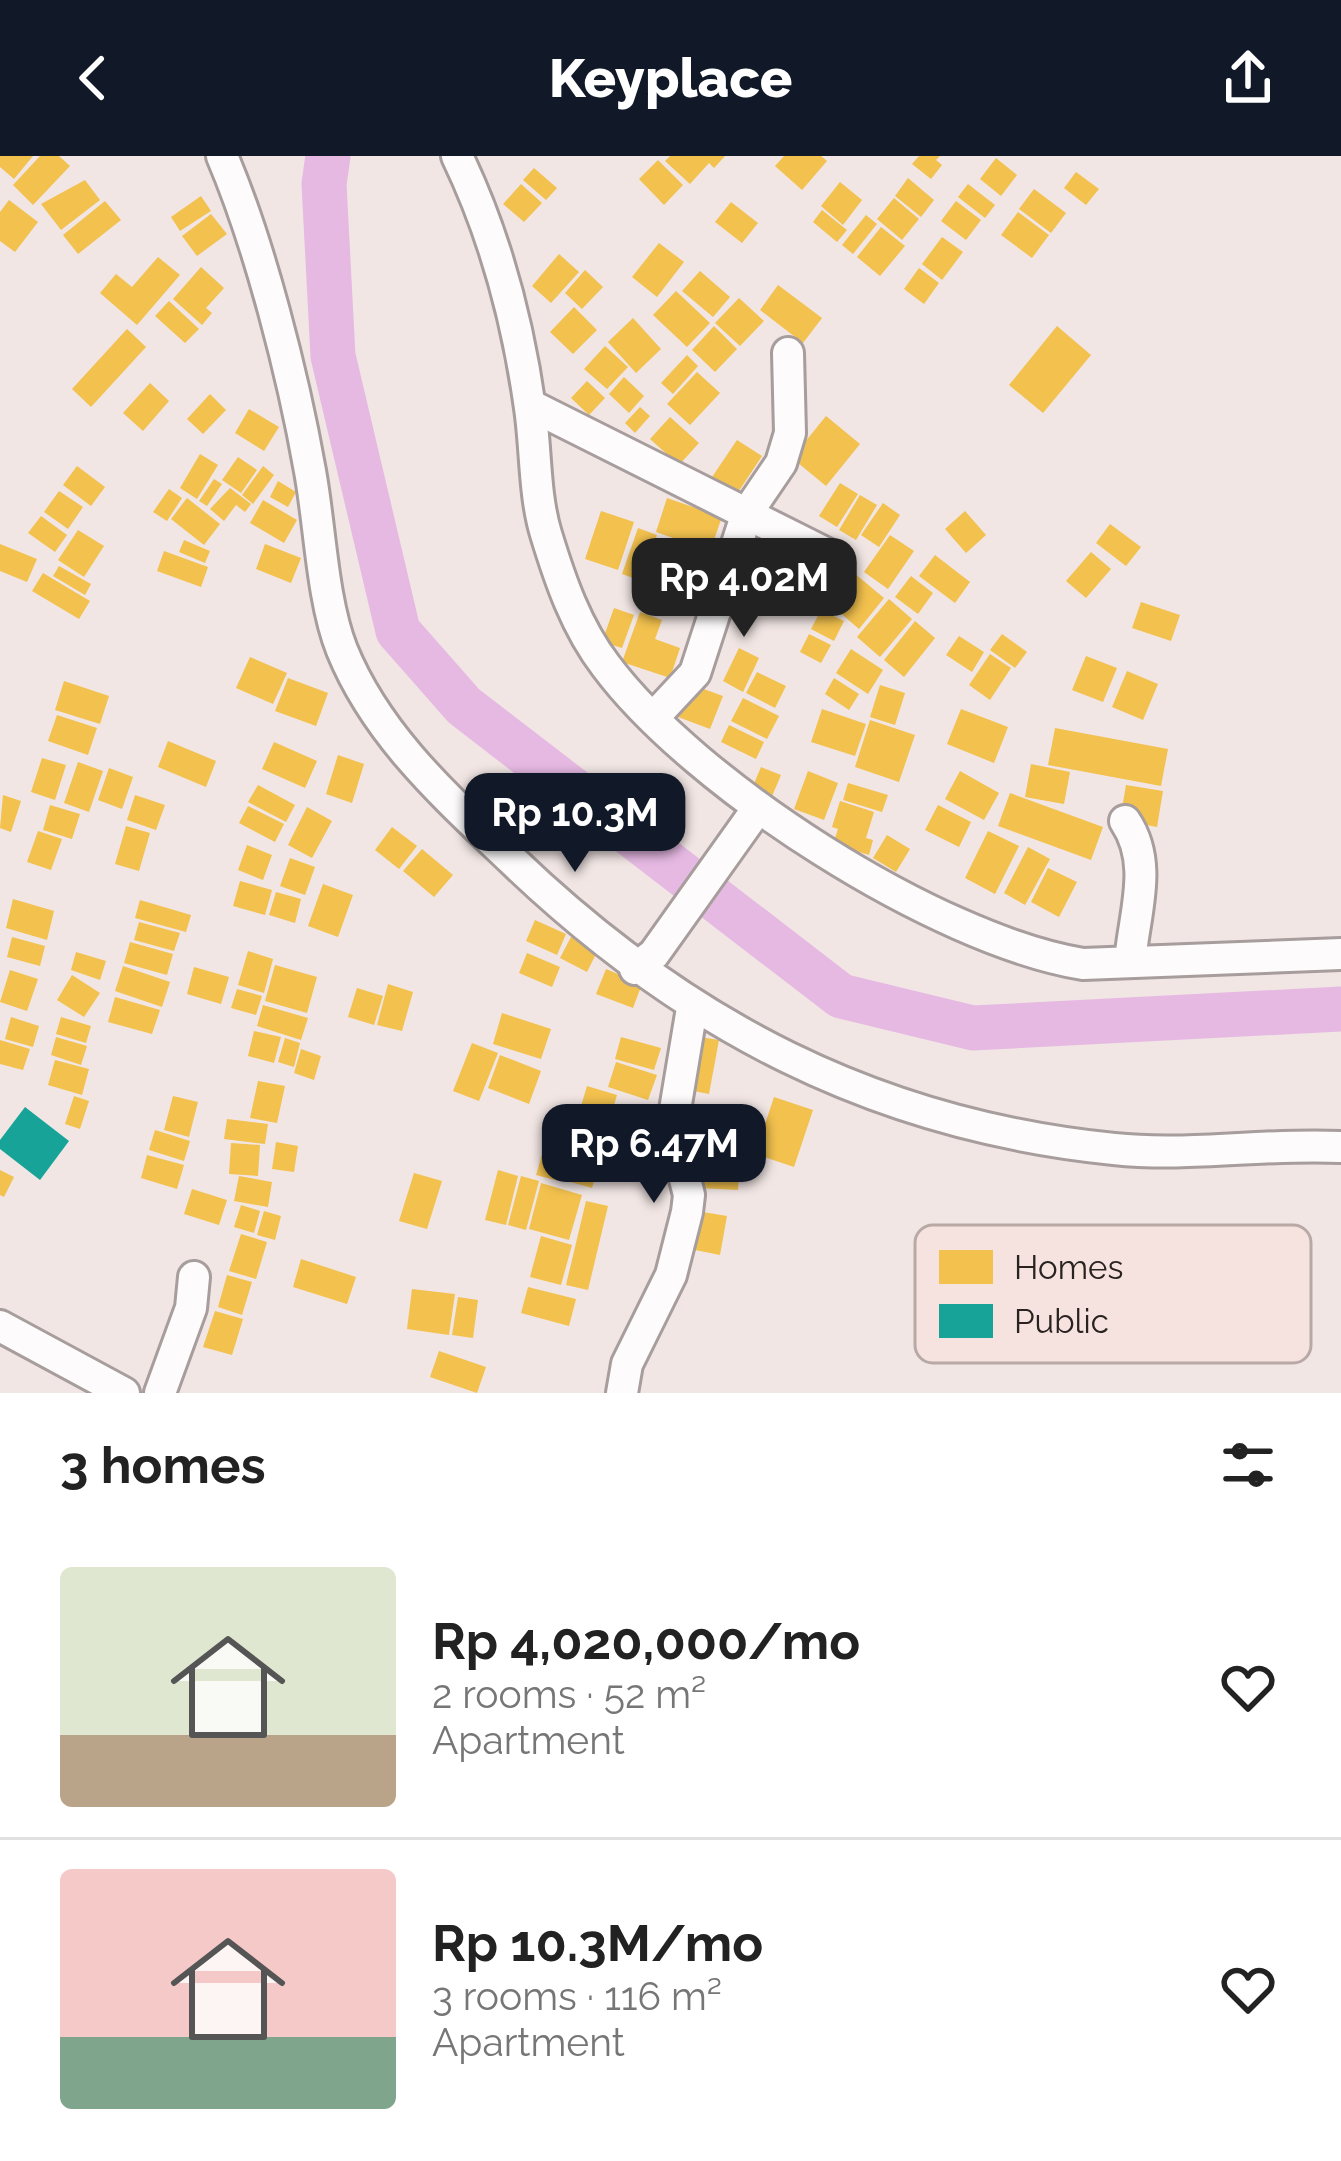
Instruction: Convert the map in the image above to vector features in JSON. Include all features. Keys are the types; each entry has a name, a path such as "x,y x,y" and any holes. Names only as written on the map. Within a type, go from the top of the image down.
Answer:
{"street":[{"path":"222,156 263,284 309,465 341,647 370,703 426,778 553,900 645,961 692,1009 832,1077 942,1119 1116,1149 1223,1154 1341,1147"},
{"path":"457,156 498,263 530,405 544,527 569,602 604,664 652,718 758,808 938,914 1001,942 1083,964 1341,954"},
{"path":"652,718 695,673 708,646 747,513 774,478 790,433 788,353"},
{"path":"530,405 837,560"},
{"path":"645,961 738,844 758,808"},
{"path":"1125,821 1139,842 1143,867 1130,962"},
{"path":"622,1393 627,1364 671,1275 687,1212 689,1195 672,1128 692,1009"},
{"path":"163,1386 190,1308 194,1277"},
{"path":"0,1326 124,1393"}],"building: Homes":[{"path":"0,156 33,156 14,179 0,167"},
{"path":"40,156 59,156 70,166 33,205 13,185"},
{"path":"670,156 725,156 714,168 709,163 690,184 665,161"},
{"path":"784,156 821,156 827,161 802,190 775,166"},
{"path":"919,156 940,156 936,160 942,165 931,179 912,164"},
{"path":"996,158 1017,175 1001,196 980,179"},
{"path":"658,160 683,185 664,205 639,179"},
{"path":"534,168 557,188 546,200 523,180"},
{"path":"1076,172 1099,189 1086,205 1064,188"},
{"path":"908,178 934,200 921,217 895,196"},
{"path":"85,180 100,200 61,230 41,204"},
{"path":"840,182 862,200 843,225 821,206"},
{"path":"521,184 542,203 524,222 503,204"},
{"path":"968,184 995,205 985,218 958,197"},
{"path":"1034,189 1066,213 1051,233 1019,209"},
{"path":"201,196 211,211 180,231 171,217"},
{"path":"894,198 919,219 902,240 877,219"},
{"path":"9,200 38,222 15,252 0,241 0,212"},
{"path":"105,201 121,220 78,254 63,235"},
{"path":"956,201 981,220 966,240 941,221"},
{"path":"731,202 758,223 742,243 715,222"},
{"path":"822,210 847,230 837,242 813,222"},
{"path":"1018,212 1049,235 1032,258 1001,235"},
{"path":"211,214 227,234 197,256 182,236"},
{"path":"866,215 877,224 853,254 842,245"},
{"path":"881,227 905,246 880,276 857,257"},
{"path":"942,237 963,252 942,280 922,264"},
{"path":"659,243 684,262 657,297 632,277"},
{"path":"559,254 579,272 551,303 532,286"},
{"path":"158,257 180,275 137,325 100,293 116,274 132,287"},
{"path":"201,267 224,288 206,308 212,313 202,325 173,299"},
{"path":"919,268 939,283 924,304 904,289"},
{"path":"585,270 603,287 582,309 565,293"},
{"path":"700,271 730,297 713,317 682,291"},
{"path":"778,285 822,318 803,343 760,310"},
{"path":"676,291 710,323 687,347 653,315"},
{"path":"739,298 764,321 740,346 715,323"},
{"path":"169,301 199,329 185,343 155,316"},
{"path":"574,307 597,330 573,354 550,332"},
{"path":"633,318 661,349 636,373 608,342"},
{"path":"714,326 737,349 715,372 692,350"},
{"path":"1057,326 1091,355 1043,413 1009,385"},
{"path":"127,329 146,347 91,407 72,389"},
{"path":"605,346 628,367 607,389 584,369"},
{"path":"687,355 698,366 673,394 661,383"},
{"path":"697,372 720,393 690,425 667,404"},
{"path":"624,377 644,396 629,413 609,394"},
{"path":"587,381 605,398 589,415 571,398"},
{"path":"150,383 169,401 143,431 123,413"},
{"path":"210,394 226,410 203,434 187,419"},
{"path":"640,407 650,416 635,433 625,423"},
{"path":"249,409 279,427 264,451 235,433"},
{"path":"826,416 860,444 826,486 792,458"},
{"path":"670,417 699,443 679,465 650,439"},
{"path":"737,440 762,456 733,500 708,483"},
{"path":"200,454 218,465 197,499 180,488"},
{"path":"238,457 257,470 241,493 222,480"},
{"path":"77,466 105,487 91,506 63,485"},
{"path":"263,466 274,475 253,504 242,495"},
{"path":"214,479 222,484 207,506 199,501"},
{"path":"278,481 296,492 288,507 270,497"},
{"path":"840,483 858,494 837,527 819,516"},
{"path":"230,488 251,504 245,512 236,505 224,521 210,509"},
{"path":"169,489 182,498 167,521 153,512"},
{"path":"59,491 83,507 68,529 44,512"},
{"path":"860,495 877,505 856,540 839,530"},
{"path":"187,498 220,524 204,545 171,519"},
{"path":"667,498 722,517 710,551 656,532"},
{"path":"263,500 297,520 284,543 250,523"},
{"path":"883,503 900,515 879,547 861,535"},
{"path":"601,511 634,522 618,570 585,559"},
{"path":"965,511 986,535 966,553 945,529"},
{"path":"41,516 67,535 55,552 28,533"},
{"path":"1110,524 1141,547 1126,566 1096,543"},
{"path":"638,528 657,535 641,581 622,574"},
{"path":"78,530 104,546 84,577 58,560"},
{"path":"890,535 914,551 888,589 864,572"},
{"path":"660,539 680,547 666,589 645,582"},
{"path":"184,540 210,551 205,563 179,552"},
{"path":"0,544 37,559 27,582 0,571"},
{"path":"265,544 301,558 291,583 256,569"},
{"path":"684,546 705,554 695,583 674,576"},
{"path":"164,551 208,567 201,587 157,571"},
{"path":"1091,552 1111,569 1086,598 1066,581"},
{"path":"935,555 970,582 955,603 919,576"},
{"path":"59,566 91,584 85,595 53,576"},
{"path":"43,573 90,601 79,619 32,591"},
{"path":"854,573 884,598 859,629 829,603"},
{"path":"911,576 933,593 918,614 895,597"},
{"path":"889,599 912,619 880,657 857,637"},
{"path":"1141,602 1180,615 1171,641 1132,628"},
{"path":"614,608 634,615 622,648 602,642"},
{"path":"821,610 844,621 834,641 811,629"},
{"path":"640,612 662,620 655,639 680,648 670,678 622,662"},
{"path":"915,621 935,638 904,677 884,660"},
{"path":"809,634 831,645 821,663 800,652"},
{"path":"1002,634 1027,652 1015,668 990,650"},
{"path":"959,636 984,652 972,672 946,655"},
{"path":"739,648 759,658 743,692 723,681"},
{"path":"851,649 883,670 868,694 836,673"},
{"path":"990,654 1011,668 990,700 969,685"},
{"path":"1086,656 1117,668 1103,702 1072,690"},
{"path":"250,657 287,673 273,704 236,688"},
{"path":"1127,671 1158,684 1143,720 1112,707"},
{"path":"757,672 786,686 775,708 746,693"},
{"path":"288,678 328,693 316,726 275,711"},
{"path":"834,678 859,694 849,710 825,694"},
{"path":"64,681 109,696 100,724 55,710"},
{"path":"690,684 723,696 710,729 678,717"},
{"path":"880,685 905,693 895,725 870,717"},
{"path":"743,698 779,716 767,739 731,721"},
{"path":"822,709 866,724 855,756 811,742"},
{"path":"961,709 1008,727 994,763 947,744"},
{"path":"57,715 97,728 88,755 48,741"},
{"path":"870,720 915,735 899,782 855,767"},
{"path":"729,725 764,742 756,759 721,742"},
{"path":"1055,728 1168,749 1161,786 1048,765"},
{"path":"168,741 216,761 206,787 158,767"},
{"path":"274,742 317,761 305,788 262,769"},
{"path":"338,755 364,764 352,803 326,794"},
{"path":"42,758 66,765 55,800 31,792"},
{"path":"78,762 103,771 89,812 64,803"},
{"path":"1031,764 1070,772 1064,804 1025,797"},
{"path":"761,767 781,775 770,801 750,793"},
{"path":"109,768 133,777 122,809 98,800"},
{"path":"808,771 838,783 824,820 794,809"},
{"path":"960,771 999,793 984,820 945,799"},
{"path":"848,783 888,795 882,812 843,800"},
{"path":"258,785 295,805 286,822 248,802"},
{"path":"1126,785 1163,791 1157,827 1120,820"},
{"path":"1010,793 1103,827 1091,860 998,826"},
{"path":"3,795 21,801 11,832 0,828"},
{"path":"135,795 165,805 156,830 127,820"},
{"path":"840,801 874,812 866,838 873,840 869,855 833,844 838,829 832,827"},
{"path":"50,805 80,814 72,839 43,830"},
{"path":"938,805 971,822 959,847 925,830"},
{"path":"248,806 284,824 275,842 239,823"},
{"path":"307,807 332,821 312,858 288,845"},
{"path":"126,826 150,833 139,871 115,864"},
{"path":"392,827 417,846 399,869 375,850"},
{"path":"38,831 62,839 51,870 27,862"},
{"path":"988,831 1019,846 995,894 965,878"},
{"path":"887,835 910,849 896,872 873,858"},
{"path":"247,845 272,855 263,880 238,870"},
{"path":"1028,847 1050,859 1025,905 1004,893"},
{"path":"422,849 453,875 434,897 403,871"},
{"path":"290,858 315,867 305,895 280,886"},
{"path":"1048,868 1077,882 1059,917 1031,902"},
{"path":"240,881 272,890 265,915 233,906"},
{"path":"323,884 353,895 338,937 308,926"},
{"path":"276,892 301,899 295,923 269,915"},
{"path":"13,899 54,911 47,940 6,928"},
{"path":"140,900 191,915 186,932 135,918"},
{"path":"535,920 566,934 557,955 526,941"},
{"path":"139,922 180,933 174,951 134,940"},
{"path":"572,935 599,948 587,972 560,958"},
{"path":"12,937 45,946 40,966 7,957"},
{"path":"130,942 173,954 167,975 124,963"},
{"path":"248,951 273,959 264,993 238,985"},
{"path":"76,952 106,961 100,980 71,970"},
{"path":"527,953 560,967 552,987 519,973"},
{"path":"275,965 317,977 307,1013 265,1001"},
{"path":"123,966 170,982 162,1007 115,991"},
{"path":"194,967 229,977 221,1004 187,994"},
{"path":"606,969 642,984 633,1008 596,994"},
{"path":"10,970 38,979 27,1011 0,1002"},
{"path":"72,975 100,993 84,1017 57,1000"},
{"path":"388,984 413,992 402,1031 377,1025"},
{"path":"357,988 383,996 374,1025 348,1017"},
{"path":"237,989 262,996 256,1015 231,1008"},
{"path":"115,997 160,1010 152,1034 108,1022"},
{"path":"263,1005 308,1018 301,1040 257,1026"},
{"path":"502,1013 551,1029 541,1059 493,1044"},
{"path":"11,1017 39,1026 33,1047 5,1039"},
{"path":"61,1017 91,1026 86,1043 56,1034"},
{"path":"254,1031 281,1037 274,1063 248,1056"},
{"path":"688,1035 719,1040 709,1094 678,1088"},
{"path":"56,1037 87,1046 81,1065 51,1055"},
{"path":"621,1037 661,1048 654,1070 615,1059"},
{"path":"285,1038 300,1043 294,1067 278,1062"},
{"path":"0,1040 30,1049 23,1070 0,1064"},
{"path":"472,1043 498,1053 479,1101 453,1091"},
{"path":"301,1049 321,1056 314,1080 294,1073"},
{"path":"500,1055 541,1071 529,1104 488,1088"},
{"path":"55,1060 89,1069 82,1095 48,1085"},
{"path":"616,1062 657,1075 648,1100 608,1087"},
{"path":"258,1081 285,1086 277,1123 250,1118"},
{"path":"587,1086 617,1095 606,1132 576,1123"},
{"path":"74,1096 89,1101 80,1129 65,1124"},
{"path":"173,1096 198,1102 189,1137 164,1130"},
{"path":"774,1097 813,1110 794,1167 755,1154"},
{"path":"227,1119 268,1124 265,1144 224,1139"},
{"path":"155,1130 190,1141 184,1161 149,1150"},
{"path":"547,1137 567,1142 555,1180 536,1175"},
{"path":"276,1142 298,1146 294,1172 272,1169"},
{"path":"231,1143 260,1145 258,1176 229,1174"},
{"path":"701,1144 741,1146 738,1190 699,1188"},
{"path":"569,1146 581,1150 579,1159 599,1164 592,1188 560,1179"},
{"path":"147,1155 184,1165 177,1189 141,1178"},
{"path":"0,1170 14,1177 4,1197 0,1195"},
{"path":"498,1170 518,1176 506,1225 485,1220"},
{"path":"414,1173 442,1181 427,1229 399,1221"},
{"path":"239,1176 272,1182 268,1207 234,1201"},
{"path":"521,1176 539,1181 526,1230 508,1225"},
{"path":"541,1183 582,1195 569,1240 529,1229"},
{"path":"192,1189 227,1200 219,1225 184,1214"},
{"path":"586,1201 608,1206 588,1290 566,1285"},
{"path":"241,1205 260,1211 254,1233 234,1227"},
{"path":"691,1210 727,1216 720,1255 685,1248"},
{"path":"264,1211 281,1216 275,1240 257,1235"},
{"path":"241,1234 267,1242 256,1279 229,1271"},
{"path":"541,1236 572,1245 561,1285 530,1277"},
{"path":"301,1259 356,1277 347,1304 293,1287"},
{"path":"227,1275 252,1282 242,1315 218,1307"},
{"path":"528,1287 576,1299 569,1326 521,1313"},
{"path":"412,1289 455,1294 449,1335 407,1329"},
{"path":"458,1297 478,1300 473,1338 452,1335"},
{"path":"215,1311 243,1319 232,1355 203,1347"},
{"path":"439,1351 486,1367 477,1393 430,1377"}],"building: Public":[{"path":"25,1107 69,1141 40,1180 0,1149 0,1140"}],"waterway":[{"path":"328,156 324,184 333,356 398,631 464,706 841,996 973,1028 1341,1009"}]}
